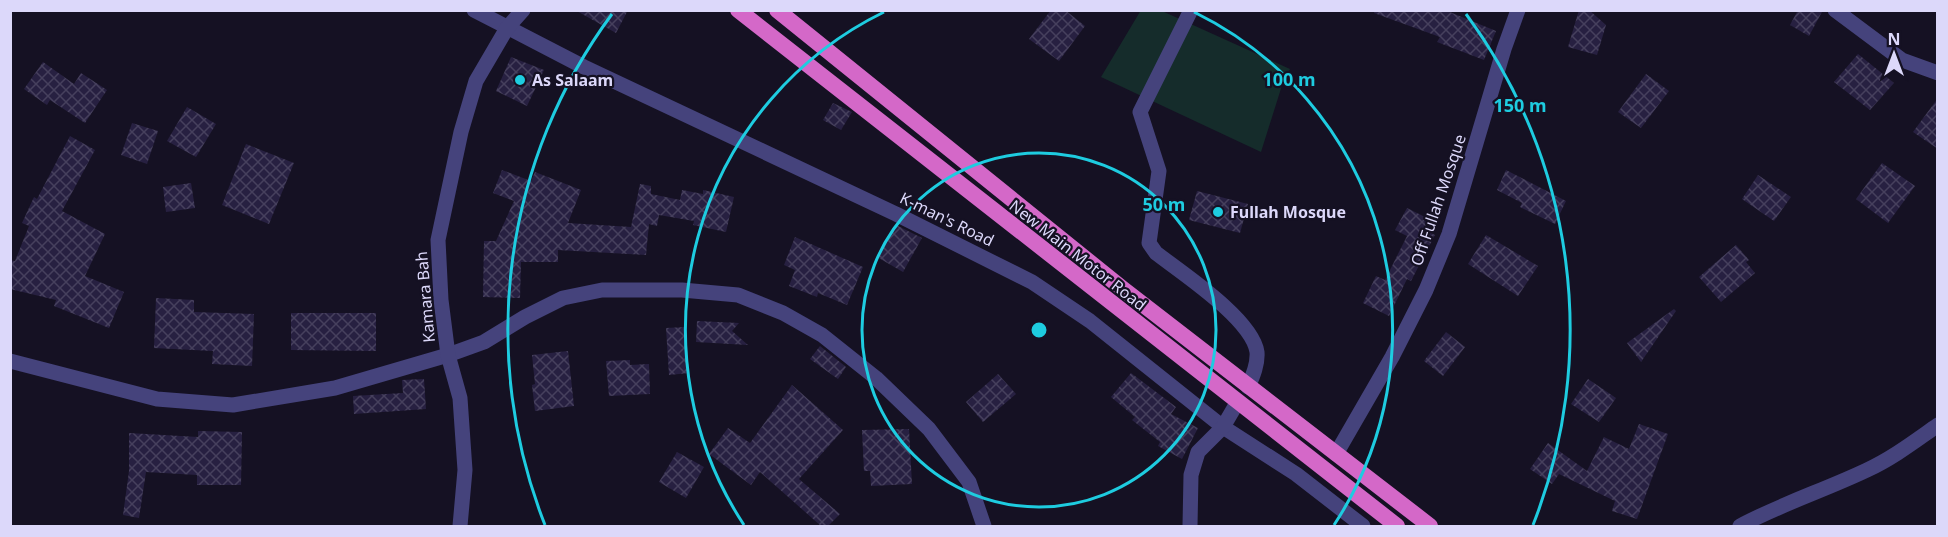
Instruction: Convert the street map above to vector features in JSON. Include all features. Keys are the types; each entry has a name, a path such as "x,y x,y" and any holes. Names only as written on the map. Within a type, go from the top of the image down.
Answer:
{"highway":[{"name":"New Main Motor Road","path":"738,10 1397,526"},
{"name":"New Main Motor Road","path":"777,10 1123,289 1430,526"}],"street":[{"name":"K-man's Road","path":"474,10 697,122 897,214 1032,282 1090,321 1223,427 1296,474 1363,526"},
{"name":"Kamara Bah","path":"460,526 465,470 459,398 448,355 441,300 438,240 461,132 476,81 507,28 523,10"},
{"path":"1191,10 1140,112 1159,171 1149,243 1156,253 1222,304 1248,330 1257,351 1255,370 1248,387"},
{"name":"Off Fullah Mosque","path":"1336,454 1392,357 1426,290 1449,234 1504,49 1518,10"},
{"path":"1835,10 1902,60 1938,73"},
{"path":"10,361 157,399 233,405 335,388 448,355 484,342 525,317 563,298 602,290 682,290 738,295 783,313 822,334 876,378 929,429 969,482 984,526"},
{"path":"1190,526 1191,475 1198,453 1223,427 1238,403"},
{"path":"1740,526 1798,498 1867,471 1898,454 1938,425"}],"green space":[{"path":"1141,10 1162,11 1290,69 1284,79 1261,152 1101,77"}],"building":[{"path":"575,10 628,10 616,33"},
{"path":"1051,10 1065,10 1085,26 1059,61 1029,39"},
{"path":"1375,10 1445,10 1496,31 1484,60 1437,42 1440,37 1374,13"},
{"path":"1579,10 1589,10 1606,25 1597,55 1568,47"},
{"path":"1798,10 1823,10 1809,36 1790,25"},
{"path":"1858,54 1894,83 1870,110 1834,82"},
{"name":"As Salaam","path":"511,57 544,70 527,106 496,91"},
{"path":"43,62 74,84 81,73 107,90 85,123 50,100 47,105 24,89"},
{"path":"1646,74 1669,91 1641,128 1618,112"},
{"path":"1938,98 1938,149 1913,132"},
{"path":"833,103 852,112 841,130 823,120"},
{"path":"187,107 216,124 196,157 167,141"},
{"path":"132,123 158,131 147,164 121,155"},
{"path":"70,136 95,150 62,211 105,234 85,276 124,292 109,328 54,306 56,300 10,289 10,260 15,261 29,226 22,223 34,197 37,199"},
{"path":"246,144 294,163 269,224 222,205"},
{"path":"1882,163 1915,186 1888,223 1856,199"},
{"path":"502,170 531,181 535,172 581,190 568,223 631,227 640,184 651,186 651,194 680,200 682,190 703,194 703,190 734,197 726,232 693,225 694,221 659,215 657,226 649,224 646,255 558,250 558,262 521,262 520,298 483,297 484,241 496,241 514,201 493,193"},
{"path":"1506,170 1566,201 1555,224 1520,207 1522,203 1497,190"},
{"path":"1758,175 1791,197 1774,221 1742,199"},
{"path":"191,183 195,208 166,212 163,187"},
{"name":"Fullah Mosque","path":"1197,191 1248,204 1240,233 1189,220"},
{"path":"1407,208 1429,219 1424,230 1435,235 1411,281 1407,279 1389,316 1363,303 1376,276 1385,280 1407,236 1395,230"},
{"path":"896,225 922,238 903,272 877,257"},
{"path":"1486,235 1538,266 1518,296 1468,264"},
{"path":"795,237 863,267 847,305 818,293 817,297 789,286 795,270 784,265"},
{"path":"1736,245 1749,260 1746,262 1755,273 1721,302 1699,277"},
{"path":"156,298 194,300 194,312 254,314 252,366 212,364 213,351 154,348"},
{"path":"1674,309 1676,311 1641,362 1627,343"},
{"path":"291,313 376,313 376,351 291,350"},
{"path":"697,321 739,323 732,331 748,345 696,342"},
{"path":"685,327 689,373 669,375 666,328"},
{"path":"1446,332 1465,347 1443,376 1424,361"},
{"path":"820,346 846,367 838,379 810,359"},
{"path":"568,351 574,406 535,411 532,355"},
{"path":"630,360 630,365 649,364 650,394 609,396 606,361"},
{"path":"1131,373 1176,407 1171,414 1198,428 1182,459 1158,446 1160,442 1132,420 1135,417 1111,397"},
{"path":"998,374 1016,394 983,422 966,402"},
{"path":"424,379 426,409 354,414 353,396 403,393 402,380"},
{"path":"1588,379 1616,398 1599,422 1571,404"},
{"path":"792,385 843,430 799,479 840,514 828,526 821,526 760,472 751,485 709,454 728,428 750,443"},
{"path":"1639,424 1668,434 1637,519 1612,511 1615,501 1559,474 1552,484 1530,469 1548,443 1587,471 1604,437 1629,449"},
{"path":"909,429 912,484 871,486 870,471 864,471 862,430"},
{"path":"198,431 242,432 241,485 197,485 197,475 146,472 139,518 123,515 129,471 129,433 198,437"},
{"path":"677,452 704,467 686,498 659,482"}],"place":[{"name":"As Salaam","path":"520,80"},
{"name":"Fullah Mosque","path":"1218,212"}]}
